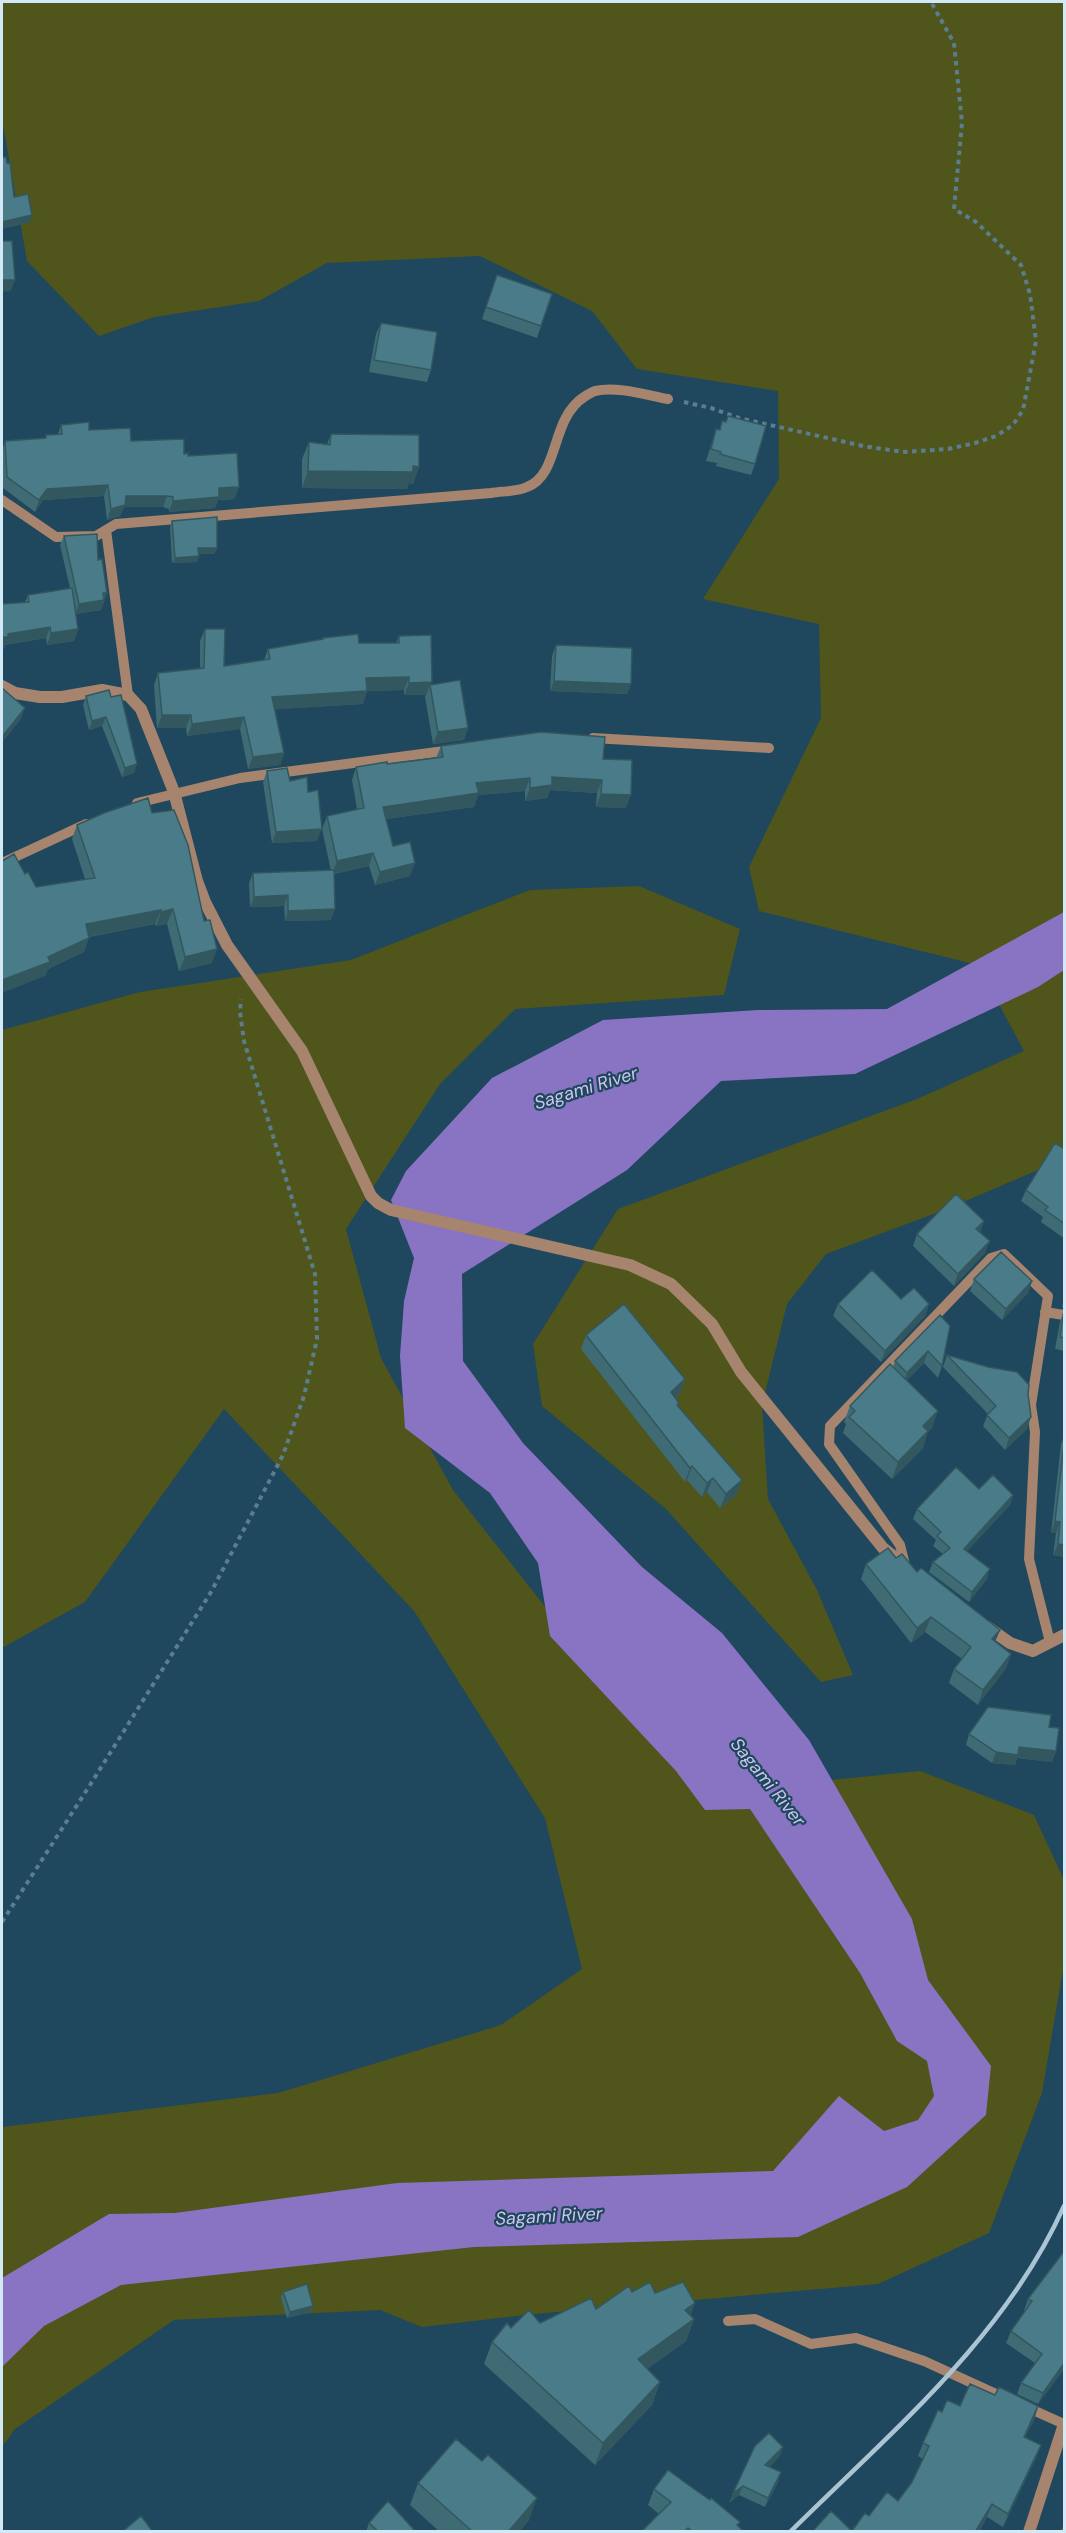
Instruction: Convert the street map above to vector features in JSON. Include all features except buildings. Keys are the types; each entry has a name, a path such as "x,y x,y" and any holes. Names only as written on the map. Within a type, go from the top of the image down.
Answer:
{"street":[{"path":"2,686 15,693 40,697 62,697 102,690 128,695 141,709 174,792 197,881 227,945 302,1051 372,1196 378,1203 391,1210 630,1265 671,1284 712,1324 741,1372 883,1548 910,1569"},
{"path":"972,1615 1010,1643 1033,1651 1065,1635"},
{"path":"1029,2532 1065,2424"}],"lane":[{"path":"2,500 56,537 96,536 116,524 490,493 528,487 548,468 559,427 575,403 594,391 617,391 668,399"},
{"path":"106,530 128,695"},
{"path":"576,737 769,748"},
{"path":"124,807 174,792 240,778 465,748"},
{"path":"2,863 93,821"},
{"path":"910,1569 900,1545 829,1444 830,1426 992,1258 1004,1254 1048,1296 1031,1405 1035,1432 1029,1559 1050,1642"},
{"path":"1045,1312 1065,1315"},
{"path":"728,2321 755,2319 811,2344 856,2338 924,2361 1065,2424"}],"path":[{"path":"668,399 863,446 903,452 948,449 996,436 1013,425 1023,410 1036,341 1030,294 1021,265 976,222 954,208 962,123 954,43 931,2"},
{"path":"2,1922 210,1592 284,1455 304,1396 317,1340 315,1274 244,1041 240,1012"}],"green space":[{"path":"2,2 1064,2 1064,1153 1059,1161 947,1209 826,1254 787,1304 762,1405 768,1499 817,1590 853,1675 821,1682 666,1509 542,1406 533,1344 618,1209 917,1099 1024,1051 978,965 759,911 749,867 821,718 819,624 703,599 779,479 778,391 637,369 592,311 480,256 327,263 259,301 154,317 99,336 27,261 2,119"},
{"path":"639,886 740,929 724,995 515,1009 440,1084 346,1229 381,1358 453,1490 606,1684 743,1789 920,1771 1034,1815 1064,1880 1064,1964 1042,2093 989,2233 878,2284 534,2314 422,2327 380,2310 174,2320 15,2429 2,2447 2,2127 278,2093 501,2025 582,1969 545,1818 414,1611 224,1409 85,1602 2,1648 2,1030 140,992 351,960 530,890"}],"water":[{"name":"Sagami River","path":"1064,912 1064,970 1038,987 855,1074 721,1081 627,1170 462,1274 463,1361 523,1443 642,1567 722,1633 809,1740 912,1919 928,1980 991,2066 986,2115 907,2187 798,2237 474,2247 121,2285 44,2326 2,2367 2,2278 109,2214 175,2213 397,2183 773,2171 839,2096 884,2131 918,2120 934,2096 927,2061 897,2041 860,1973 750,1809 705,1810 676,1771 550,1636 538,1563 490,1493 405,1428 400,1356 404,1301 414,1258 391,1200 406,1171 492,1078 603,1020 758,1010 887,1009"}],"railway":[{"path":"790,2532 906,2420 978,2341 1011,2299 1039,2254 1064,2206"}]}
